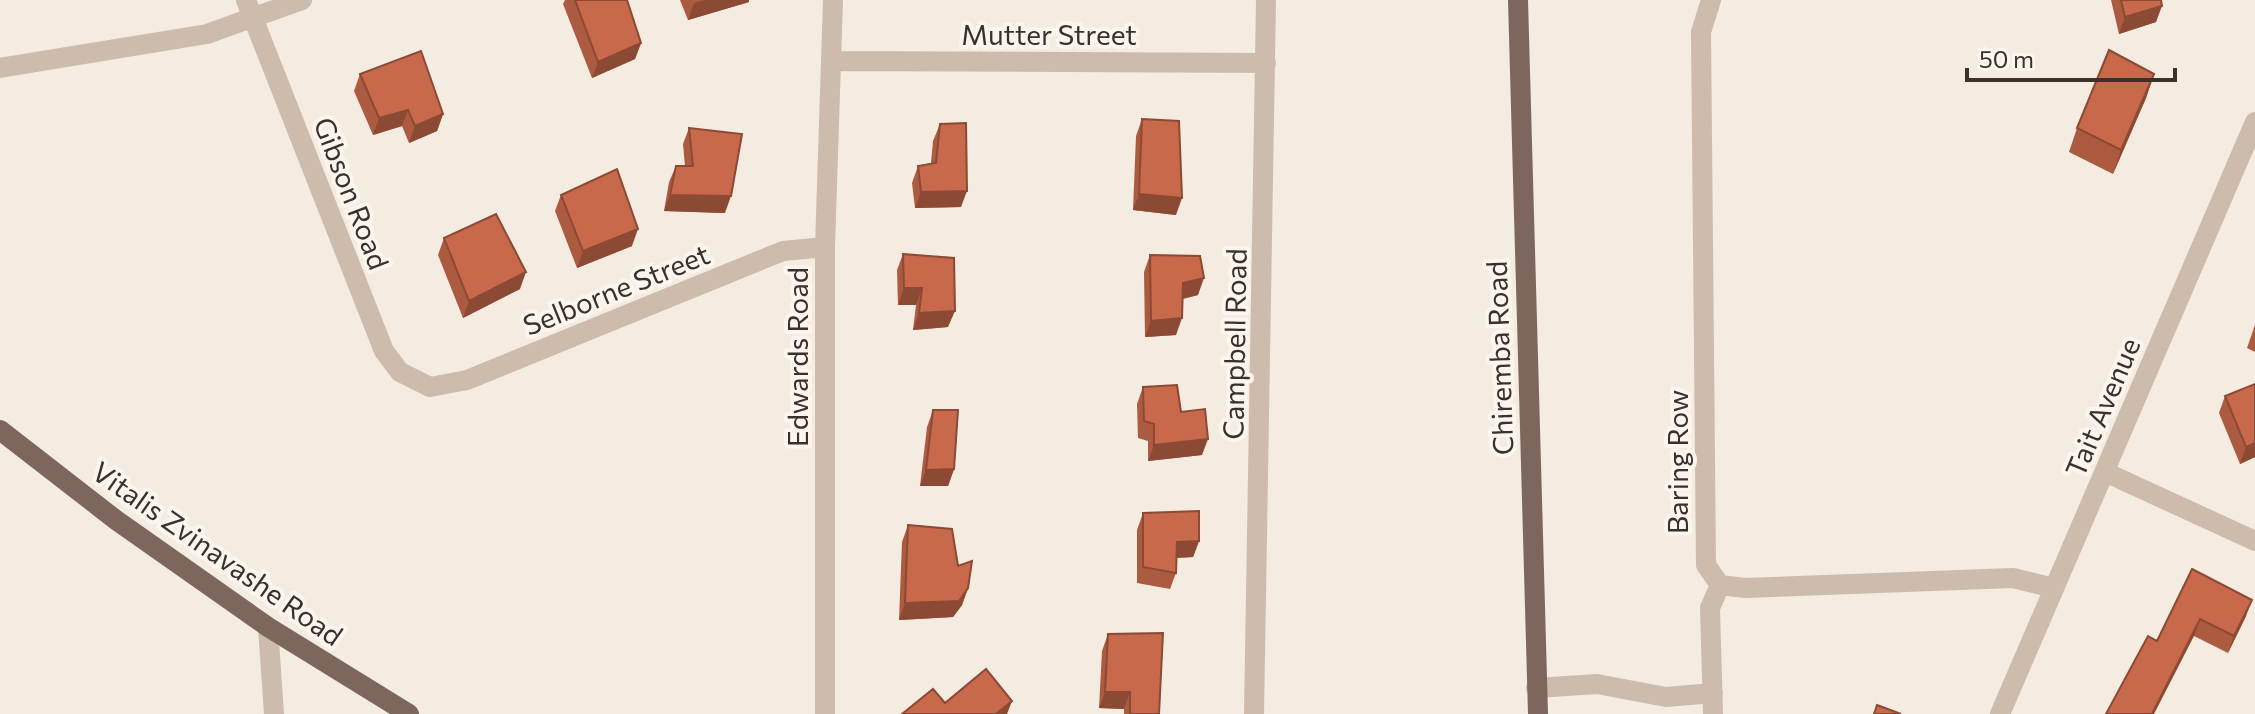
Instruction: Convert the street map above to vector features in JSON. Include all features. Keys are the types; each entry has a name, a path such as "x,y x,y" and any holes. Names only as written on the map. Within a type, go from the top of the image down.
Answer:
{"main road":[{"name":"Chiremba Road","path":"1518,0 1538,714"},
{"name":"Vitalis Zvinavashe Road","path":"0,430 116,520 268,627 409,714"}],"street":[{"path":"0,68 207,34 250,9 302,0"},
{"name":"Edwards Road","path":"825,714 825,247 833,0"},
{"name":"Campbell Road","path":"1254,714 1266,0"},
{"name":"Baring Row","path":"1711,0 1701,32 1706,565 1720,585"},
{"name":"Gibson Road","path":"250,9 384,351 400,372 430,387"},
{"name":"Mutter Street","path":"832,61 1266,63"},
{"name":"Tait Avenue","path":"2000,714 2255,122"},
{"name":"Selborne Street","path":"430,387 467,380 783,251 825,247"},
{"path":"2105,472 2255,541"},
{"path":"1536,688 1597,684 1713,704 1710,608 1720,585 1745,588 2013,578 2054,588"},
{"path":"268,627 274,714"}],"building":[{"path":"575,0 627,0 641,43 598,62"},
{"path":"2121,0 2161,0 2162,6 2125,17"},
{"path":"2109,50 2154,74 2121,150 2077,128"},
{"path":"421,51 443,114 415,126 408,110 379,118 360,74"},
{"path":"1142,119 1179,121 1182,198 1139,194"},
{"path":"966,123 967,191 921,192 918,166 936,163 940,124"},
{"path":"689,128 742,134 731,196 670,195 676,166 693,166"},
{"path":"617,169 638,229 583,251 561,195"},
{"path":"496,214 526,272 469,301 444,238"},
{"path":"903,254 954,258 955,311 919,313 922,288 904,288"},
{"path":"1150,255 1200,256 1204,278 1183,283 1182,318 1151,321"},
{"path":"2255,384 2255,443 2246,447 2225,396"},
{"path":"1177,385 1181,412 1205,409 1208,439 1154,445 1154,424 1144,421 1143,387"},
{"path":"933,410 958,410 954,469 926,470"},
{"path":"1199,511 1199,541 1177,542 1176,573 1143,567 1143,513"},
{"path":"908,525 952,529 958,566 972,561 968,588 959,601 905,603"},
{"path":"2192,569 2252,600 2234,636 2200,619 2152,714 2106,714 2148,636 2157,641"},
{"path":"1163,633 1159,714 1130,714 1130,692 1105,692 1108,634"},
{"path":"986,669 1012,701 996,714 902,714 933,689 945,703"},
{"path":"1877,705 1901,714 1874,714"}]}
